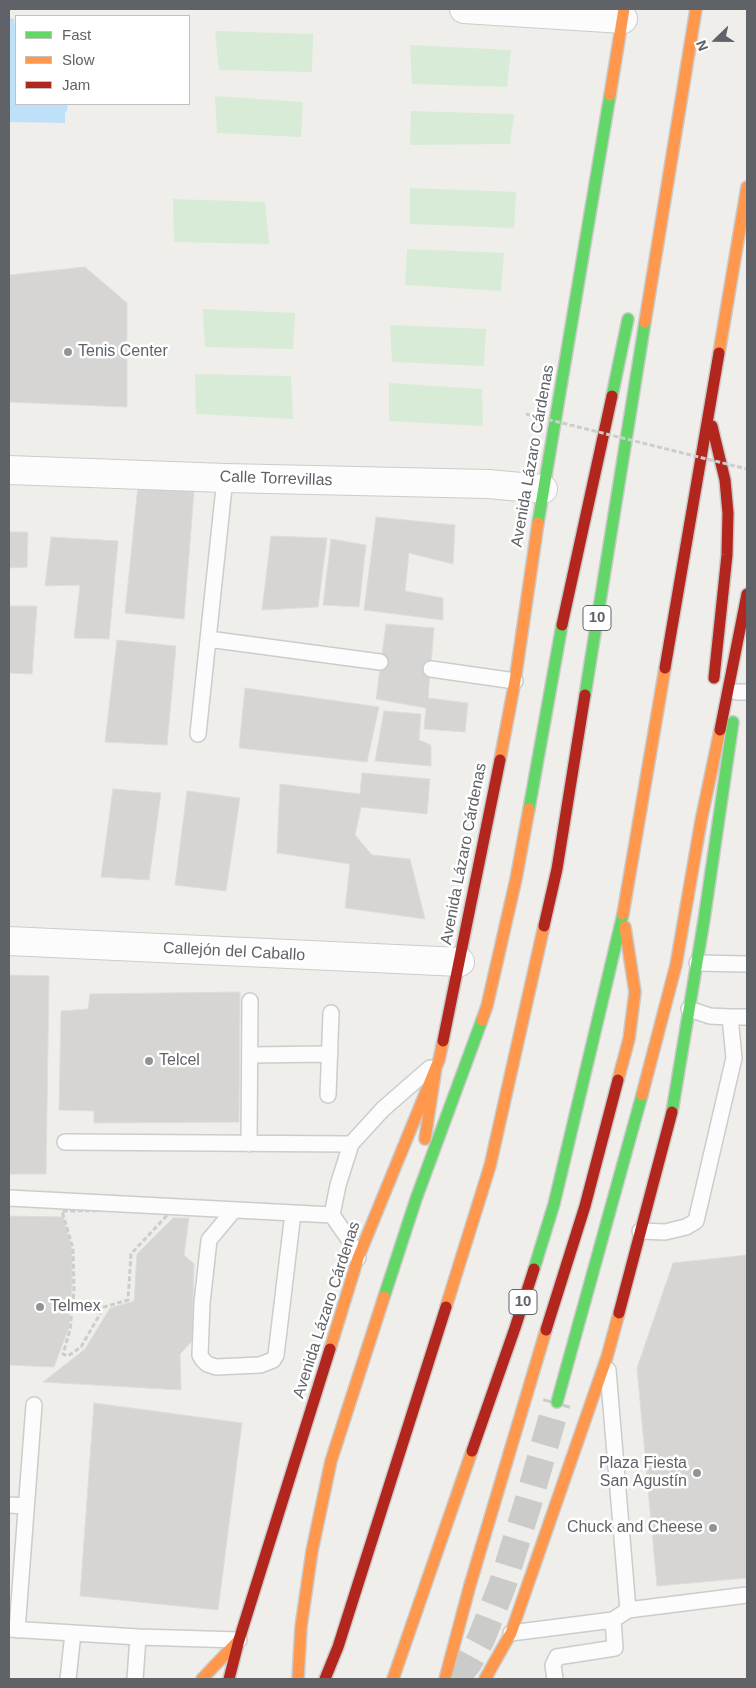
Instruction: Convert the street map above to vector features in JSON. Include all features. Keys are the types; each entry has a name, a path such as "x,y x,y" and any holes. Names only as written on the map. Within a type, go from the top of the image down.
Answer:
{"main road":[{"name":"10","path":"325,1679 338,1646 418,1398 490,1166 557,869 696,9"},
{"name":"Avenida Lázaro Cárdenas","path":"230,1679 239,1640 358,1258 437,1064 460,962 515,681 543,489 627,12"},
{"path":"650,222 664,154 688,67"},
{"name":"10","path":"393,1679 515,1328 554,1204 623,916 710,415 747,187"},
{"path":"306,1674 301,1627 312,1551 331,1461 416,1200 487,1006 516,879 560,636 630,309"},
{"path":"710,415 725,480 728,513 727,555 713,692"},
{"path":"557,1402 641,1102 676,965 701,821 747,594"},
{"path":"485,1679 511,1633 607,1357 673,1108 742,692 747,620"},
{"path":"701,821 710,722"},
{"path":"445,1679 470,1584 542,1340 585,1206 628,1039 636,992 623,916"},
{"path":"416,1200 437,1064"},
{"path":"202,1679 239,1640"},
{"path":"406,1642 407,1670"},
{"path":"306,1674 338,1646"},
{"path":"502,1672 503,1649"}],"street":[{"path":"464,9 627,12"},
{"name":"Calle Torrevillas","path":"9,470 224,478 488,484 543,489"},
{"name":"Callejón del Caballo","path":"9,941 460,962"}],"lane":[{"path":"198,734 224,478"},
{"path":"208,639 380,662"},
{"path":"431,669 515,681"},
{"path":"697,963 747,964"},
{"path":"249,1144 250,1001"},
{"path":"690,1009 710,1016 747,1017"},
{"path":"328,1095 332,1012"},
{"path":"640,1231 665,1232 686,1227 696,1221 734,1058 730,1017"},
{"path":"250,1055 330,1054"},
{"path":"358,1258 348,1238 332,1215 338,1185 351,1144 383,1109 437,1064"},
{"path":"65,1142 351,1144"},
{"path":"9,1198 332,1215"},
{"path":"234,1210 208,1240 202,1303 200,1354 207,1364 216,1367 260,1365 273,1360 276,1355 293,1214"},
{"path":"607,1357 628,1610"},
{"path":"34,1405 13,1629 138,1638 239,1640"},
{"path":"9,1505 26,1506"},
{"path":"511,1633 612,1620 628,1610 747,1594"},
{"path":"555,1679 553,1665 557,1657 615,1648 612,1620"},
{"path":"68,1679 73,1633"},
{"path":"136,1679 138,1638"}],"path":[{"path":"525,423 526,414 747,469"},
{"path":"172,1210 131,1254 128,1300 104,1307 80,1347 68,1356 63,1354 70,1330 74,1290 73,1249 62,1211 172,1210"}],"green space":[{"path":"215,31 313,34 312,72 219,70"},
{"path":"410,45 511,50 507,87 412,84"},
{"path":"215,96 303,102 301,137 217,133"},
{"path":"411,111 514,114 510,144 410,145"},
{"path":"410,188 516,192 514,228 410,224"},
{"path":"173,199 265,202 269,244 174,242"},
{"path":"407,249 504,253 501,291 405,285"},
{"path":"203,309 295,313 293,349 205,347"},
{"path":"390,325 486,329 484,366 392,362"},
{"path":"195,374 291,376 293,419 196,414"},
{"path":"389,383 482,389 483,426 389,421"}],"water":[{"path":"9,18 14,19 15,28 15,105 68,105 65,112 65,123 9,122"}],"building":[{"name":"Tenis Center","path":"85,267 127,303 127,407 9,402 9,275"},
{"path":"138,486 194,491 184,619 125,613"},
{"path":"376,517 455,525 453,564 409,553 405,591 443,598 443,620 364,610"},
{"path":"9,532 28,532 27,567 9,568"},
{"path":"271,536 327,538 318,607 262,610"},
{"path":"51,537 118,541 109,639 74,638 80,585 45,586"},
{"path":"331,539 366,545 359,607 323,605"},
{"path":"9,606 37,606 32,674 9,673"},
{"path":"386,624 434,628 428,698 468,703 465,732 424,729 426,708 376,699"},
{"path":"117,640 176,646 167,745 105,742"},
{"path":"245,688 379,707 367,762 239,748"},
{"path":"384,711 421,714 419,740 431,745 431,766 375,761"},
{"path":"362,773 430,779 427,814 361,807 355,835 372,855 410,859 425,919 345,908 350,864 277,853 280,784 360,794"},
{"path":"113,789 161,793 149,880 101,877"},
{"path":"187,791 240,798 226,891 175,885"},
{"path":"9,975 49,976 46,1174 9,1174"},
{"name":"Telcel","path":"240,992 239,1122 94,1123 94,1111 59,1110 61,1011 88,1009 90,994"},
{"name":"Telmex","path":"9,1216 63,1217 72,1251 72,1288 69,1327 54,1367 9,1365"},
{"path":"173,1218 189,1218 184,1255 194,1264 192,1341 180,1354 181,1390 43,1382 85,1349 110,1308 134,1301 137,1254"},
{"name":"Plaza Fiesta San Agustín","path":"747,1255 747,1578 657,1586 637,1368 673,1263"},
{"path":"94,1403 242,1423 218,1610 80,1596"}],"tunnel":[{"path":"455,1679 468,1663 481,1639 502,1586 557,1402"}],"traffic: fast":[{"path":"538,523 610,95"},
{"path":"612,396 628,319"},
{"path":"585,695 645,322"},
{"path":"529,809 562,625"},
{"path":"672,1112 704,920 733,722"},
{"path":"534,1269 554,1204 623,914"},
{"path":"384,1297 416,1199 482,1020"},
{"path":"557,1402 642,1095"}],"traffic: slow":[{"path":"610,95 624,9"},
{"path":"645,322 696,9"},
{"path":"719,353 747,187"},
{"path":"500,760 515,681 538,523"},
{"path":"623,914 665,668"},
{"path":"642,1095 676,965 701,821 720,730"},
{"path":"482,1020 487,1006 516,879 529,809"},
{"path":"446,1307 490,1166 544,926"},
{"path":"618,1080 629,1039 635,992 625,927"},
{"path":"330,1349 358,1258 439,1060 443,1041"},
{"path":"425,1139 436,1067"},
{"path":"298,1679 301,1627 312,1551 331,1461 384,1297"},
{"path":"485,1679 511,1633 607,1357 619,1313"},
{"path":"445,1679 470,1585 546,1330"},
{"path":"393,1679 472,1451"},
{"path":"202,1679 239,1640"}],"traffic: jam":[{"path":"665,668 719,353"},
{"path":"562,625 612,396"},
{"path":"712,426 725,480 728,513 727,555 714,678"},
{"path":"720,730 747,594"},
{"path":"544,926 557,869 585,695"},
{"path":"443,1041 500,760"},
{"path":"546,1330 585,1206 618,1080"},
{"path":"619,1313 672,1112"},
{"path":"472,1451 534,1269"},
{"path":"325,1679 338,1647 446,1307"},
{"path":"229,1679 239,1640 330,1349"}],"place":[{"name":"Tenis Center","path":"68,352"},
{"name":"Telcel","path":"149,1061"},
{"name":"Telmex","path":"40,1307"},
{"name":"Plaza Fiesta San Agustín","path":"697,1473"},
{"name":"Chuck and Cheese","path":"713,1528"}]}
